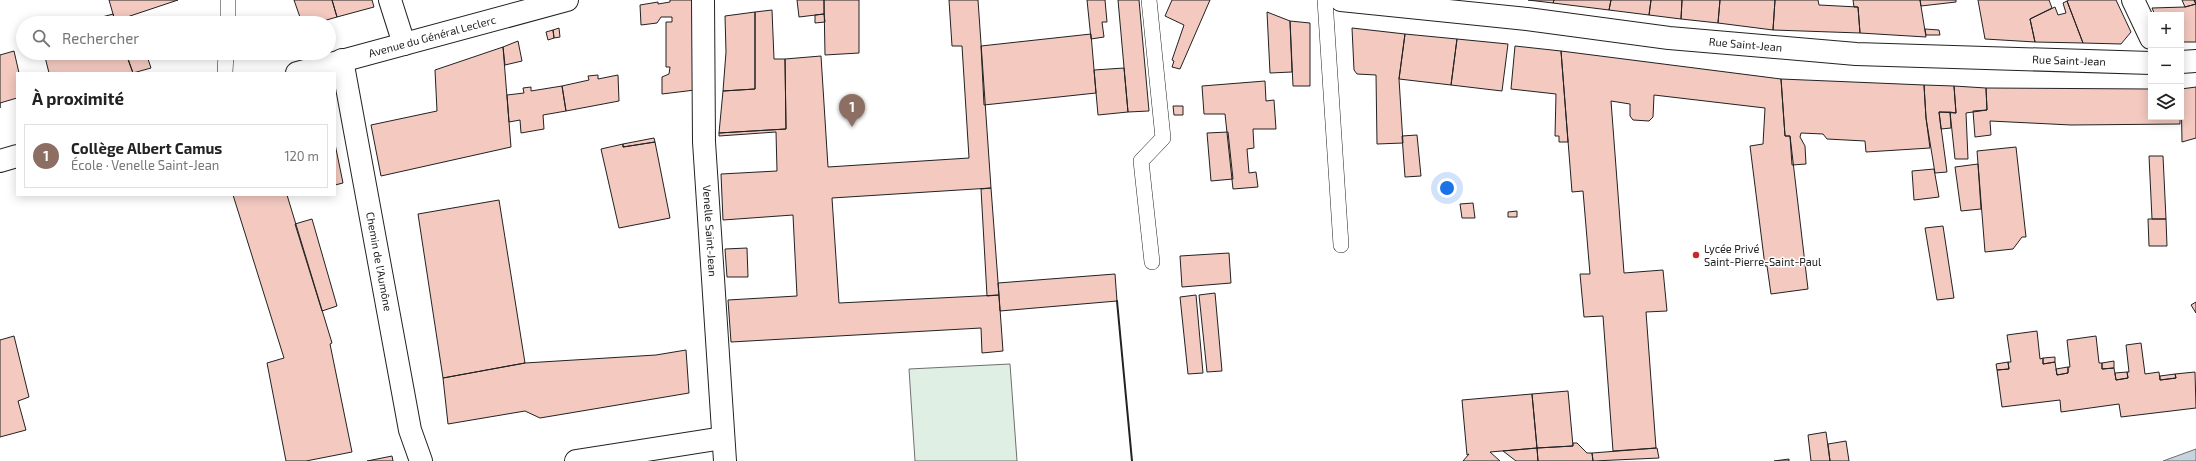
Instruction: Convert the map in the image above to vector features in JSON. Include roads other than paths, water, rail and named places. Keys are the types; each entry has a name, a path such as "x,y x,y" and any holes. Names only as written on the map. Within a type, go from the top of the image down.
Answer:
{"main road":[{"path":"390,0 404,44"},
{"name":"Avenue du Général Leclerc","path":"300,72 567,0"},
{"name":"Venelle Saint-Jean","path":"703,0 704,142 725,461"},
{"name":"Rue Saint-Jean","path":"1341,0 1527,19 1669,38 1849,53 2148,63"},
{"path":"2133,0 2148,32"},
{"name":"Chemin de l'Aumône","path":"342,60 410,430 421,461"},
{"path":"2184,62 2196,61"},
{"path":"0,161 16,156"},
{"path":"576,461 723,438"}],"lane":[{"path":"228,0 228,16"},
{"path":"1149,0 1163,138 1141,161 1152,262"},
{"path":"1324,0 1341,245"},
{"path":"225,72 226,60"}],"place":[{"name":"Collège Albert Camus","path":"852,127"},
{"name":"Lycée Privé Saint-Pierre-Saint-Paul","path":"1696,255"}]}
